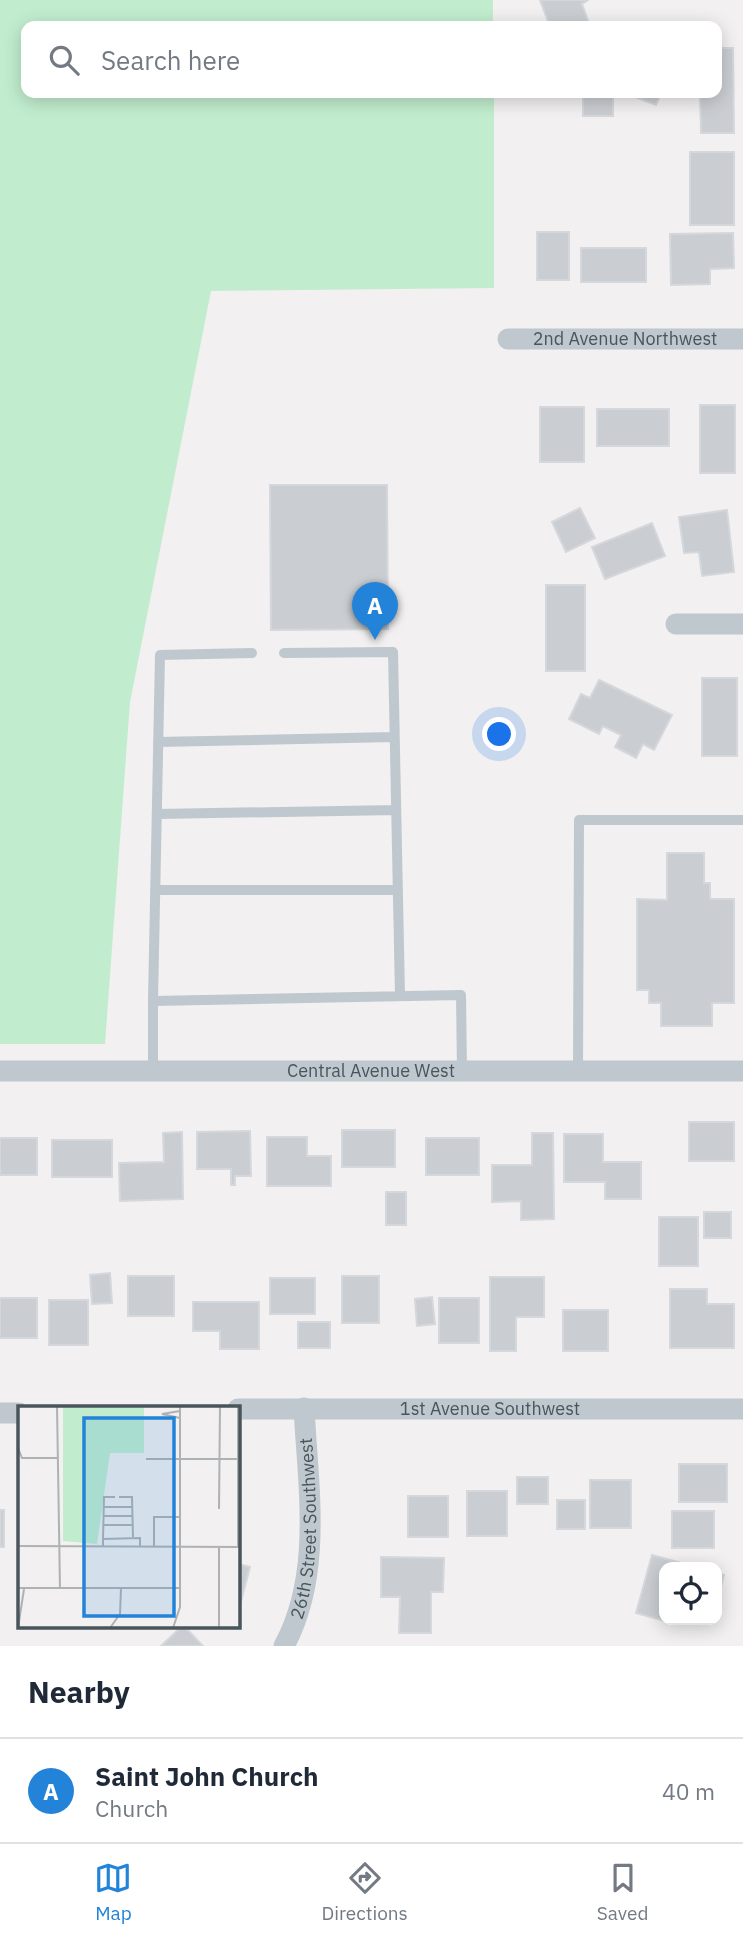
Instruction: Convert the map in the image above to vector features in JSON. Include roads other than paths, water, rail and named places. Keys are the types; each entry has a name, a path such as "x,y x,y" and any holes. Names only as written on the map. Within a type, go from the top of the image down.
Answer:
{"street":[{"name":"2nd Avenue Northwest","path":"508,339 743,339"},
{"path":"676,624 743,624"},
{"name":"Central Avenue West","path":"0,1070 743,1071"},
{"name":"26th Street Southwest","path":"284,1646 296,1623 312,1544 304,1408"},
{"name":"1st Avenue Southwest","path":"240,1409 743,1409"},
{"path":"0,1413 18,1413"}],"lane":[{"path":"284,653 393,652 401,996"},
{"path":"153,1072 160,655 251,653"},
{"path":"158,742 394,737"},
{"path":"157,814 396,810"},
{"path":"578,1070 579,820 743,820"},
{"path":"155,890 398,890"},
{"path":"153,1001 461,995 462,1072"}],"place":[{"name":"Saint John Church","path":"375,640"}]}
